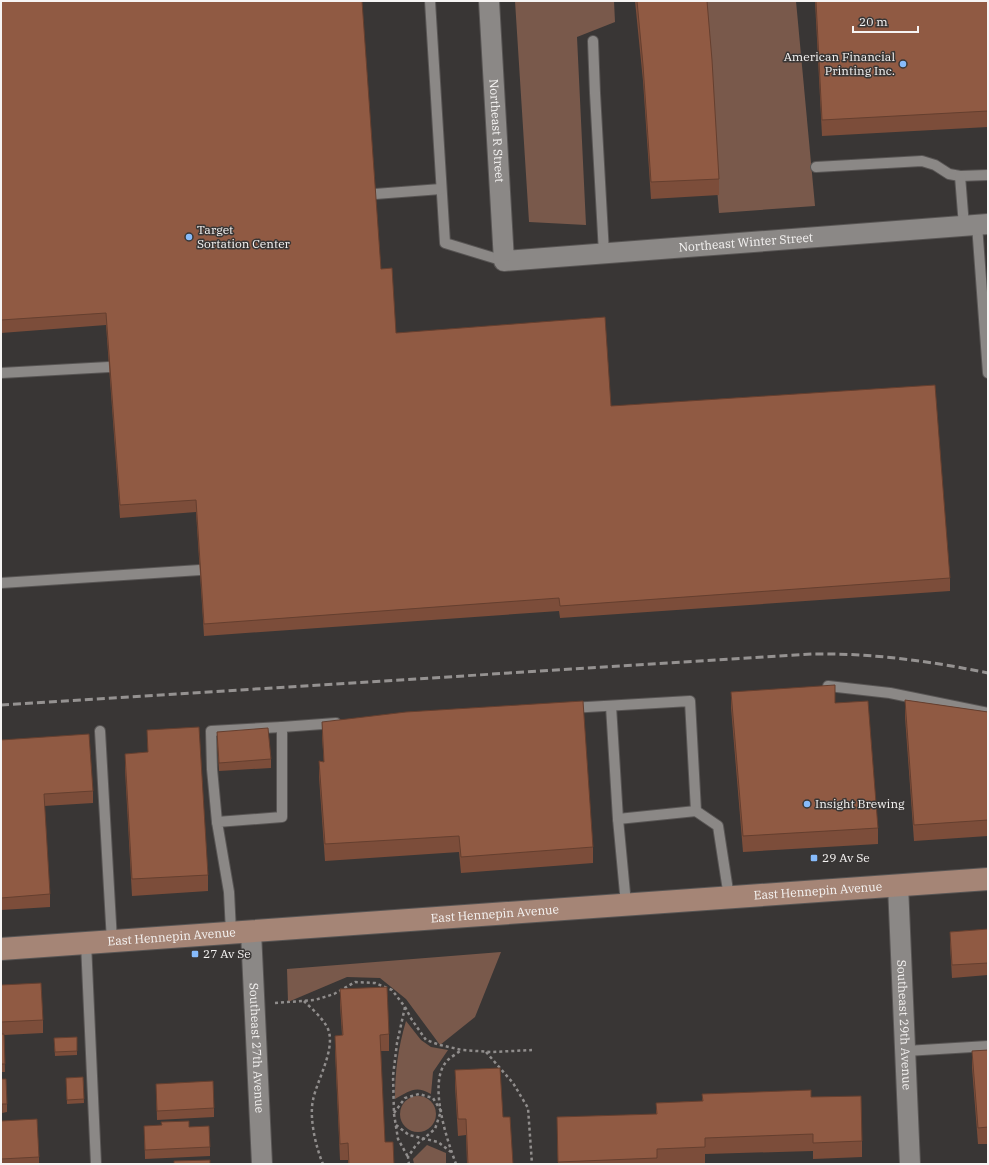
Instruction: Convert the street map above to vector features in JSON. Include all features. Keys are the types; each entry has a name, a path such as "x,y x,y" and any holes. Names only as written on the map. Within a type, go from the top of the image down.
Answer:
{"main road":[{"name":"East Hennepin Avenue","path":"1,949 988,879"}],"street":[{"name":"Northeast R Street","path":"489,1 504,261"},
{"name":"Northeast Winter Street","path":"504,261 976,225"},
{"name":"Southeast 29th Avenue","path":"898,885 910,1164"},
{"name":"Southeast 27th Avenue","path":"241,932 255,1004 262,1164"}],"lane":[{"path":"430,1 445,243 504,261"},
{"path":"593,41 604,253"},
{"path":"816,167 922,160 935,165 949,174 960,176 988,174"},
{"path":"960,176 976,225 988,373"},
{"path":"375,194 441,189"},
{"path":"1,373 109,367"},
{"path":"1,583 200,570"},
{"path":"828,686 890,693 988,713"},
{"path":"556,709 690,701 696,811"},
{"path":"611,706 618,819 626,904"},
{"path":"241,932 228,892 217,822 212,769 211,731 345,723"},
{"path":"217,822 282,817 282,727"},
{"path":"100,731 112,941"},
{"path":"618,819 696,811 718,826 729,897"},
{"path":"86,943 96,1164"},
{"path":"906,1051 988,1046"}],"path":[{"path":"255,1004 315,1000 334,994 355,982 375,983 392,990 426,1040 462,1050 486,1052 532,1050"},
{"path":"304,1001 318,1015 328,1030 331,1046 312,1102 313,1130 319,1156 323,1164"},
{"path":"405,1007 397,1042 393,1076 394,1114 398,1139 408,1157 409,1164"},
{"path":"456,1164 441,1111 438,1092 439,1076 446,1062 462,1050"},
{"path":"486,1052 513,1083 528,1108 532,1160 534,1164"},
{"path":"394,1114 405,1098 419,1094 433,1098 441,1111 435,1130 416,1145 408,1157"},
{"path":"396,1125 409,1135 438,1142 452,1152"}],"shaded area":[{"path":"515,1 614,1 615,22 577,37 586,225 529,222"},
{"path":"702,1 796,1 815,206 719,213"},
{"path":"501,952 475,1017 440,1045 406,999 380,978 347,977 288,1002 287,969"},
{"path":"406,1021 421,1040 431,1047 448,1050 433,1072 431,1094 421,1090 413,1090 395,1099 398,1060"},
{"path":"422,1096 431,1101 435,1107 435,1121 431,1127 422,1132 414,1132 405,1127 401,1121 400,1110 405,1101 411,1097"},
{"path":"427,1145 446,1153 446,1164 414,1164 413,1159"}],"building":[{"path":"1,1 362,1 381,269 392,268 396,333 605,317 611,406 935,385 950,578 560,606 559,598 204,624 196,500 120,505 106,313 1,320"},
{"path":"637,1 707,1 719,179 651,182"},
{"name":"American Financial Printing Inc.","path":"816,1 988,1 988,111 822,120"},
{"name":"Insight Brewing","path":"835,685 835,703 868,701 878,828 743,836 731,692"},
{"path":"905,700 988,712 988,820 914,825"},
{"path":"583,701 593,847 461,857 459,836 325,844 319,761 324,762 322,722 406,712"},
{"path":"199,727 208,875 132,879 125,754 148,752 147,730"},
{"path":"268,728 271,759 219,763 217,732"},
{"path":"89,734 93,791 44,794 50,894 1,898 1,740"},
{"path":"988,929 988,963 952,965 950,932"},
{"path":"41,983 43,1020 1,1022 1,985"},
{"path":"387,987 389,1034 380,1035 385,1142 393,1142 394,1164 349,1164 348,1143 340,1144 335,1036 343,1035 340,989"},
{"path":"1,1034 4,1034 5,1064 1,1064"},
{"path":"77,1037 77,1051 55,1052 54,1038"},
{"path":"988,1050 988,1127 978,1128 972,1051"},
{"path":"500,1068 503,1117 510,1117 513,1164 468,1164 466,1119 458,1119 455,1070"},
{"path":"83,1077 84,1099 67,1100 66,1078"},
{"path":"1,1079 6,1079 7,1104 2,1104 2,1113 1,1113"},
{"path":"213,1081 214,1108 157,1111 156,1084"},
{"path":"811,1090 811,1097 861,1096 862,1141 813,1143 813,1134 705,1138 705,1147 657,1149 657,1158 558,1162 557,1117 657,1114 656,1103 703,1101 702,1094"},
{"path":"37,1119 39,1157 1,1159 1,1121"},
{"path":"189,1121 189,1127 209,1126 210,1147 145,1150 144,1126 162,1125 161,1122"},
{"path":"210,1160 210,1164 174,1164 174,1161"}],"railway":[{"path":"1,705 812,654 878,656 988,673"}],"place":[{"name":"American Financial Printing Inc.","path":"903,64"},
{"name":"Target Sortation Center","path":"189,237"},
{"name":"Insight Brewing","path":"807,804"},
{"name":"29 Av Se","path":"814,858"},
{"name":"27 Av Se","path":"195,954"}]}
